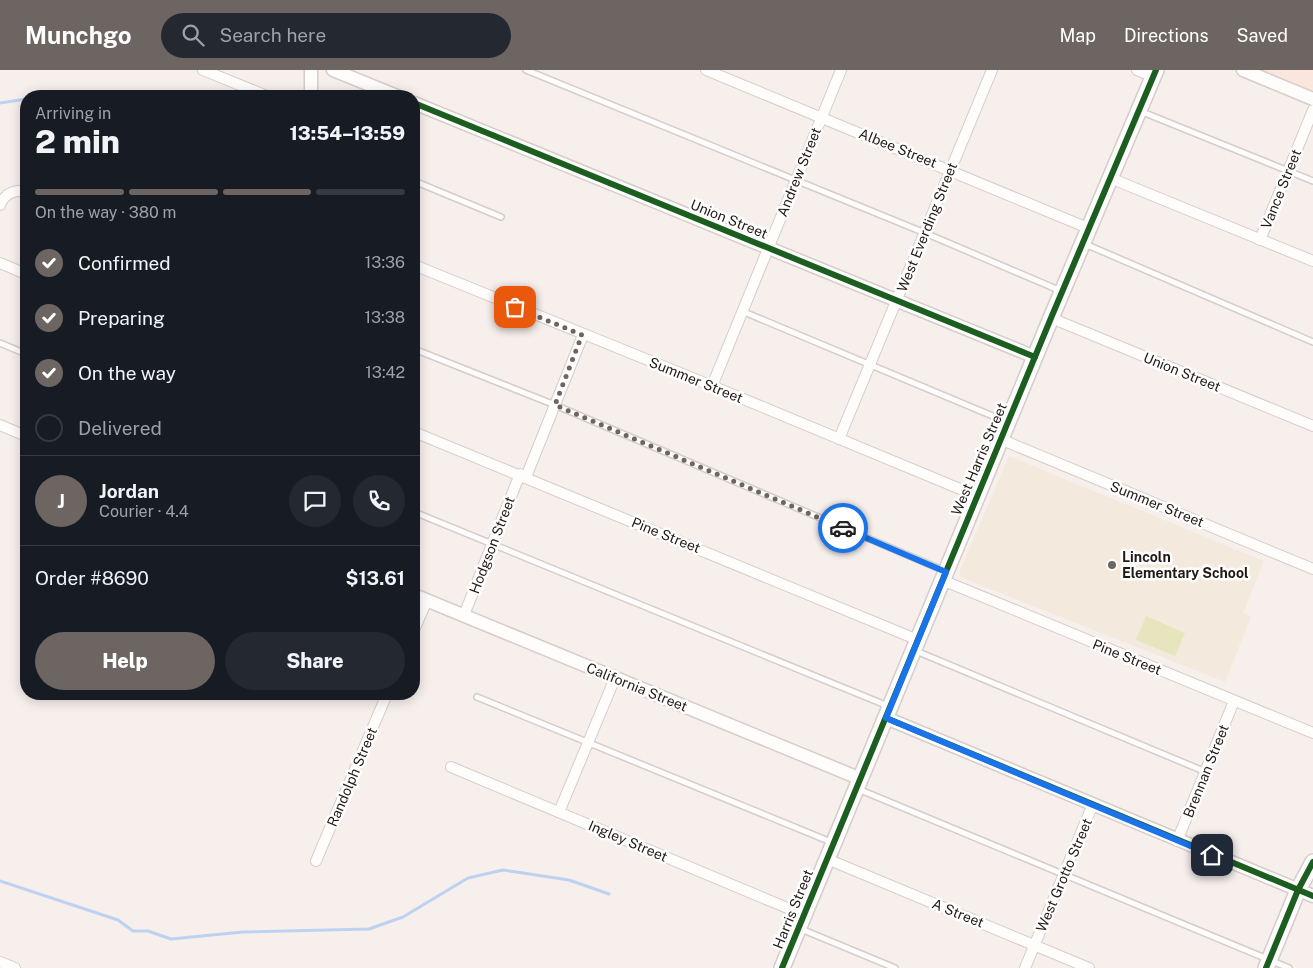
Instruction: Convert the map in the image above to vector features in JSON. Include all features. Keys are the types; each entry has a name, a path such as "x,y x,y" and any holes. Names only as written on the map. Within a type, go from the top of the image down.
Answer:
{"main road":[{"name":"West Harris Street","path":"827,859 1088,228 1155,74"},
{"name":"Harris Street","path":"782,968 827,859"},
{"path":"1268,964 1298,890 1313,862"}],"street":[{"path":"203,70 252,90"},
{"path":"311,70 312,90"},
{"path":"333,70 382,90"},
{"name":"Albee Street","path":"706,70 1088,228"},
{"name":"Andrew Street","path":"712,386 744,312 768,248 841,70"},
{"name":"West Everding Street","path":"839,439 992,70"},
{"path":"1137,70 1155,74"},
{"path":"1243,70 1313,99"},
{"name":"Union Street","path":"420,105 1035,357"},
{"name":"Vance Street","path":"1260,240 1313,110"},
{"path":"1110,178 1313,261"},
{"path":"0,205 3,198 13,190 20,191"},
{"path":"0,263 20,271"},
{"name":"Summer Street","path":"420,268 977,496"},
{"name":"Union Street","path":"1051,318 1313,426"},
{"name":"Hodgson Street","path":"464,615 493,544 555,405 582,335"},
{"path":"0,425 20,433"},
{"name":"Pine Street","path":"420,434 523,476 916,644"},
{"name":"Summer Street","path":"1000,439 1313,569"},
{"name":"Pine Street","path":"944,576 1313,733"},
{"name":"California Street","path":"420,597 614,678 859,784"},
{"path":"420,616 427,600"},
{"path":"559,812 614,678"},
{"name":"Randolph Street","path":"316,861 384,700"},
{"name":"Brennan Street","path":"1178,841 1234,701"},
{"path":"888,712 1178,841 1313,896"},
{"name":"Ingley Street","path":"451,767 559,812 801,922"},
{"name":"West Grotto Street","path":"1025,968 1094,804"},
{"name":"A Street","path":"827,859 1089,968"},
{"path":"0,962 15,968"}],"lane":[{"path":"526,70 1062,291"},
{"path":"1140,110 1313,181"},
{"path":"420,183 501,217"},
{"path":"1082,243 1313,342"},
{"path":"744,312 1008,422"},
{"path":"0,343 20,351"},
{"path":"420,351 555,405 944,576"},
{"path":"420,514 888,712"},
{"path":"916,644 1206,772"},
{"path":"477,696 834,844"},
{"path":"859,784 1268,964 1289,968"},
{"path":"801,922 895,968"}],"shaded area":[{"path":"1244,70 1313,70 1313,99"},
{"name":"Lincoln Elementary School","path":"1009,456 1264,561 1243,613 1251,617 1225,682 960,577 960,570"}],"green space":[{"path":"1146,616 1185,633 1175,656 1136,640"}],"waterway":[{"path":"0,103 20,100"},
{"path":"0,881 118,920 133,931 148,931 171,939 243,932 369,929 403,917 468,878 503,870 569,880 609,894"}],"cycle path":[{"path":"782,968 1051,318 1156,70"},
{"path":"420,105 1035,357"},
{"path":"886,718 1313,896"},
{"path":"1266,968 1298,890 1313,862"}],"way so far":[{"path":"515,307 582,335 555,405 843,528"}],"place":[{"name":"Lincoln Elementary School","path":"1112,565"}],"route":[{"path":"843,528 946,572 886,718 1212,855"}]}
